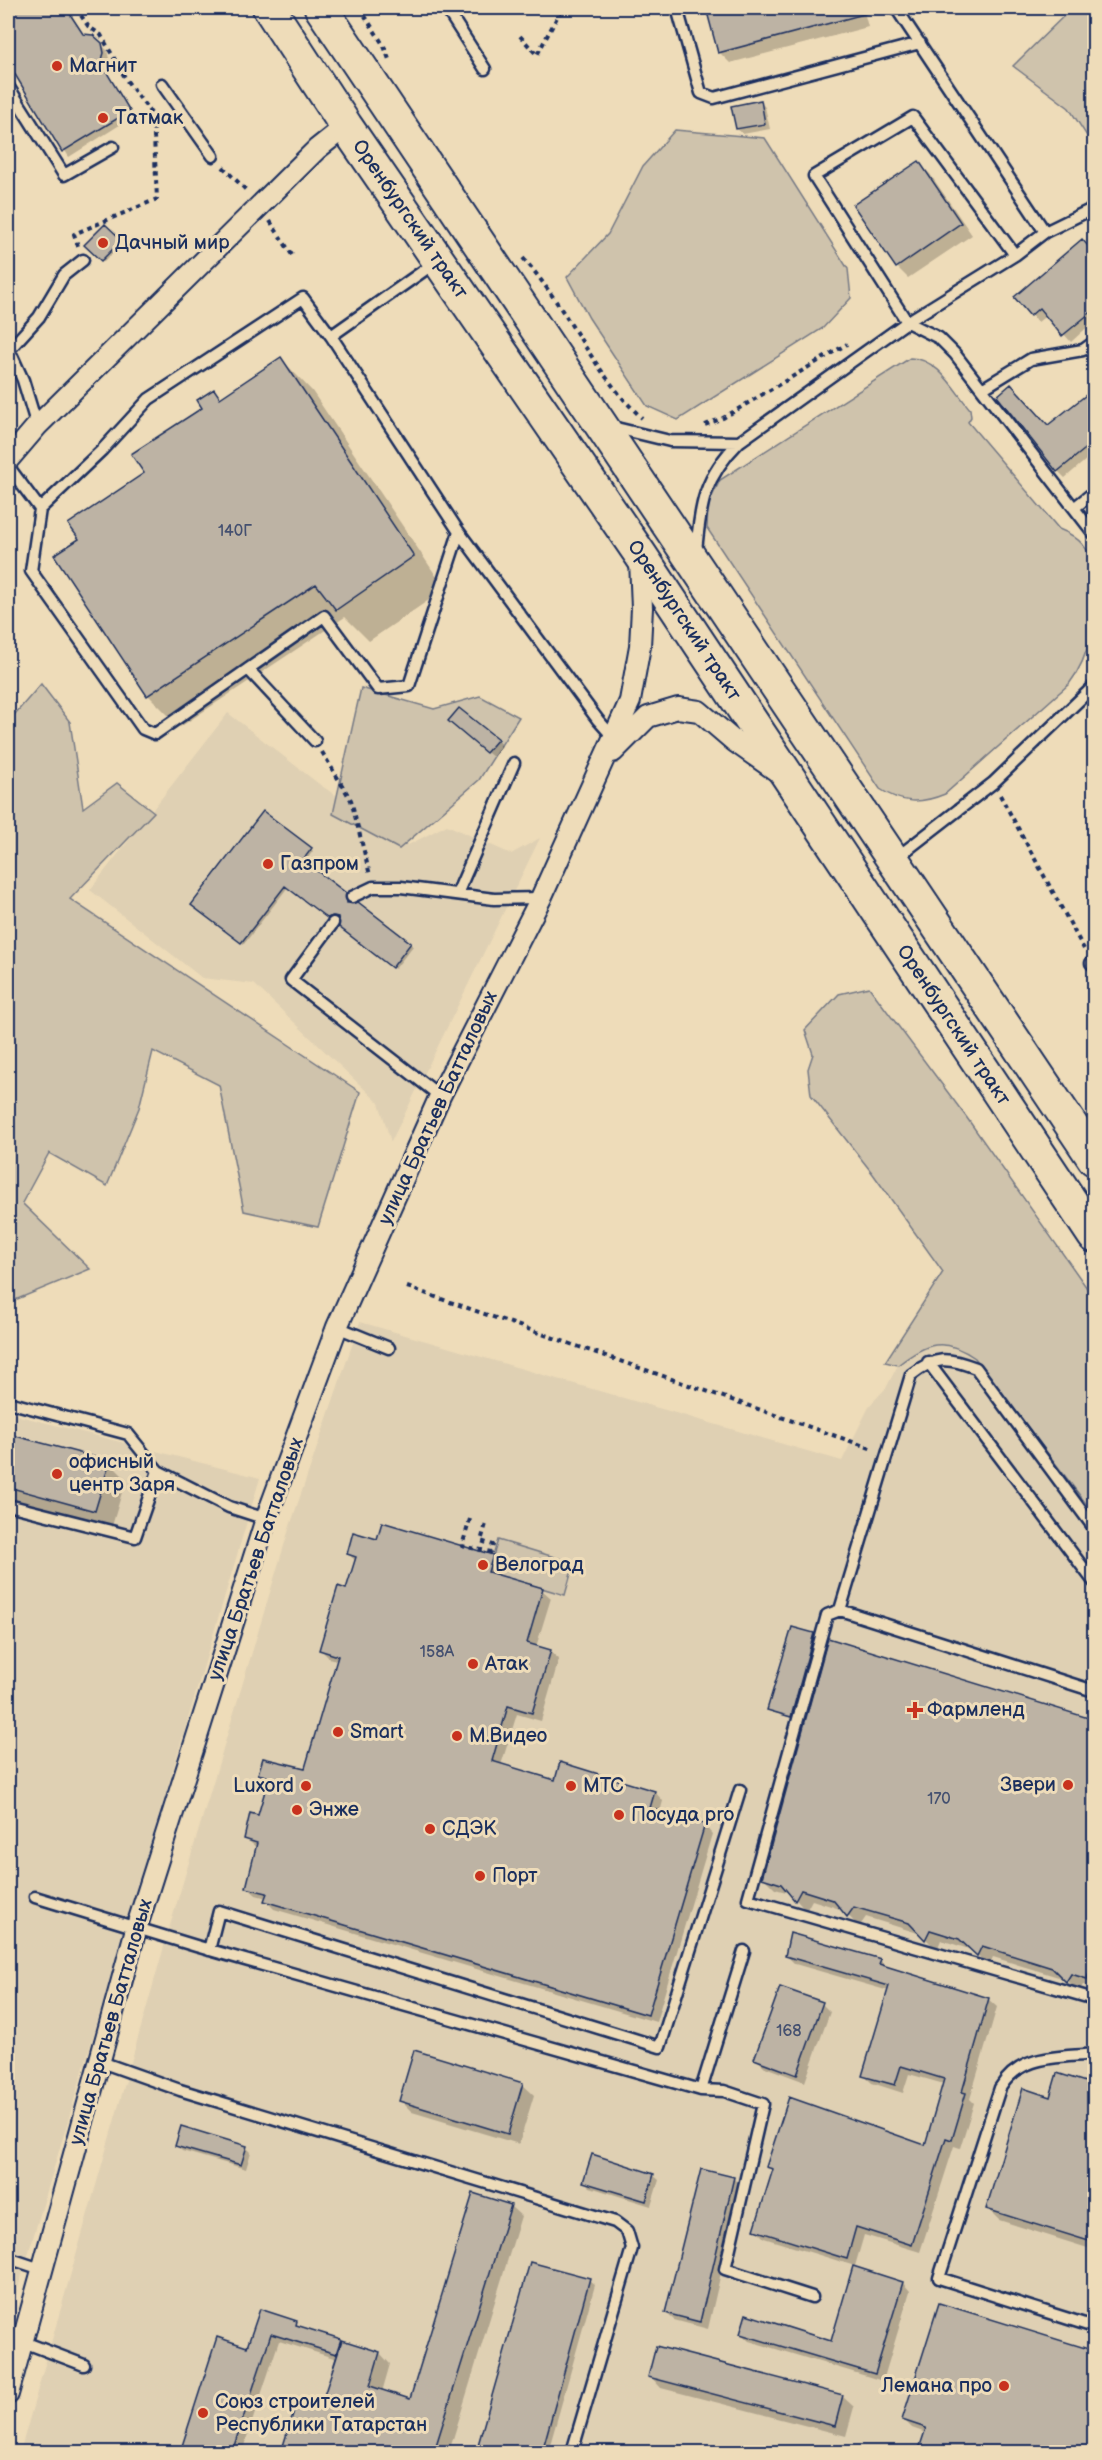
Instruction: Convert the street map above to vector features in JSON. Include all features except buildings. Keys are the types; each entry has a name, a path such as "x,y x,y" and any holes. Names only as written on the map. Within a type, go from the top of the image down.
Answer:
{"main road":[{"name":"Оренбургский тракт","path":"269,8 346,126 640,554 1095,1236"},
{"name":"Оренбургский тракт","path":"321,8 1095,1159"}],"street":[{"path":"8,460 37,426 317,149 346,126"},
{"name":"улица Братьев Батталовых","path":"8,2394 15,2339 44,2270 78,2136 101,2062 136,1929 266,1520 337,1327 440,1096 541,898 630,701 640,646 642,608 640,554"},
{"name":"улица Братьев Батталовых","path":"605,760 648,717 678,708 699,711 734,741 791,781"}],"lane":[{"path":"446,8 485,69"},
{"path":"677,8 701,93 714,98 920,43"},
{"path":"896,8 1045,232"},
{"path":"162,84 213,156"},
{"path":"8,86 64,175 113,147"},
{"path":"1015,255 913,117 814,177 907,322 939,338 982,389 1095,534"},
{"path":"695,566 699,511 704,492 723,458 739,442 907,322 1015,255 1045,232 1095,208"},
{"path":"37,426 23,380 8,348 39,317 64,275 83,260"},
{"path":"331,336 439,261"},
{"path":"459,532 409,687 378,689 324,616 155,734 143,729 31,571 40,509 102,450 149,399 303,298 331,336 459,532 614,738"},
{"path":"982,389 1031,359 1083,351 1095,342"},
{"path":"601,425 670,441 739,442"},
{"path":"8,466 40,509"},
{"path":"1074,508 1095,492"},
{"path":"248,669 315,741"},
{"path":"895,859 993,783 1095,686"},
{"path":"457,894 514,763"},
{"path":"352,897 373,887 494,898 541,898"},
{"path":"333,923 291,980 440,1096"},
{"path":"337,1327 389,1348"},
{"path":"840,1610 911,1375 928,1362 954,1359 976,1368 1095,1528"},
{"path":"928,1362 1095,1582"},
{"path":"8,1402 128,1434 158,1471 229,1508 266,1520"},
{"path":"8,1505 135,1537 158,1471"},
{"path":"1095,1691 840,1610 827,1615 748,1899 1095,1998"},
{"path":"209,1950 219,1911 660,2047 740,1790"},
{"path":"35,1897 136,1929 700,2090 724,2091 762,2104 725,2269 812,2297"},
{"path":"700,2090 744,1951"},
{"path":"1095,2054 1025,2062 1009,2073 1000,2088 939,2278 1095,2327"},
{"path":"101,2062 180,2090 615,2222 627,2231 632,2248 572,2452"},
{"path":"8,2258 44,2270"},
{"path":"15,2339 84,2365"}],"path":[{"path":"76,8 88,26 101,35 112,58 153,116 157,199 74,234 83,260"},
{"path":"360,8 384,46 392,67"},
{"path":"520,36 537,55 562,8"},
{"path":"520,255 573,326 608,379 640,417 650,423"},
{"path":"694,428 715,422 847,343"},
{"path":"315,741 351,800 373,887"},
{"path":"1007,807 1093,964"},
{"path":"407,1287 860,1443"},
{"path":"470,1519 462,1546 491,1552 493,1545 481,1541 486,1524"}],"shaded area":[{"path":"1072,8 1094,8 1094,147 1069,108 1013,66"},
{"path":"675,130 765,138 848,269 851,298 823,328 678,420 647,406 589,318 567,277 608,234 643,166"},
{"path":"910,358 929,363 944,376 970,409 971,417 968,422 1059,529 1072,535 1082,544 1090,555 1094,569 1093,615 1089,643 1078,671 1069,684 945,794 920,801 896,798 880,789 707,528 708,505 720,480"},
{"path":"41,684 70,722 83,808 117,783 154,812 70,899 360,1092 318,1227 244,1211 219,1085 153,1051 139,1108 107,1186 49,1153 22,1203 90,1269 8,1303 8,722"},
{"path":"361,688 434,709 480,696 519,717 479,780 399,849 333,814"},
{"path":"228,713 319,784 408,845 447,825 511,854 540,838 391,1142 379,1103 254,984 202,978 90,890"},
{"path":"869,987 967,1118 1094,1298 1094,1514 975,1358 954,1347 935,1345 926,1347 898,1365 885,1362 943,1272 873,1174 811,1095 808,1069 813,1054 805,1030 839,994"},
{"path":"360,1322 842,1461 870,1405 886,1388 898,1365 920,1348 944,1344 963,1350 975,1358 1094,1515 1094,2452 20,2452 169,1929 289,1529"},
{"path":"8,1413 260,1478 10,2315 8,2314"},
{"path":"498,1540 574,1563 565,1595 488,1572"}],"place":[{"name":"Магнит","path":"57,66"},
{"name":"Татмак","path":"103,118"},
{"name":"Дачный мир","path":"103,243"},
{"name":"Газпром","path":"268,864"},
{"name":"офисный центр Заря","path":"57,1474"},
{"name":"Велоград","path":"483,1565"},
{"name":"Атак","path":"473,1664"},
{"name":"Фармленд","path":"915,1710"},
{"name":"Smart","path":"338,1732"},
{"name":"М.Видео","path":"457,1736"},
{"name":"Звери","path":"1068,1785"},
{"name":"Luxord","path":"306,1786"},
{"name":"МТС","path":"571,1786"},
{"name":"Энже","path":"297,1810"},
{"name":"Посуда pro","path":"619,1815"},
{"name":"СДЭК","path":"430,1829"},
{"name":"Порт","path":"480,1876"},
{"name":"Лемана про","path":"1004,2386"},
{"name":"Союз строителей Республики Татарстан","path":"203,2413"}]}
